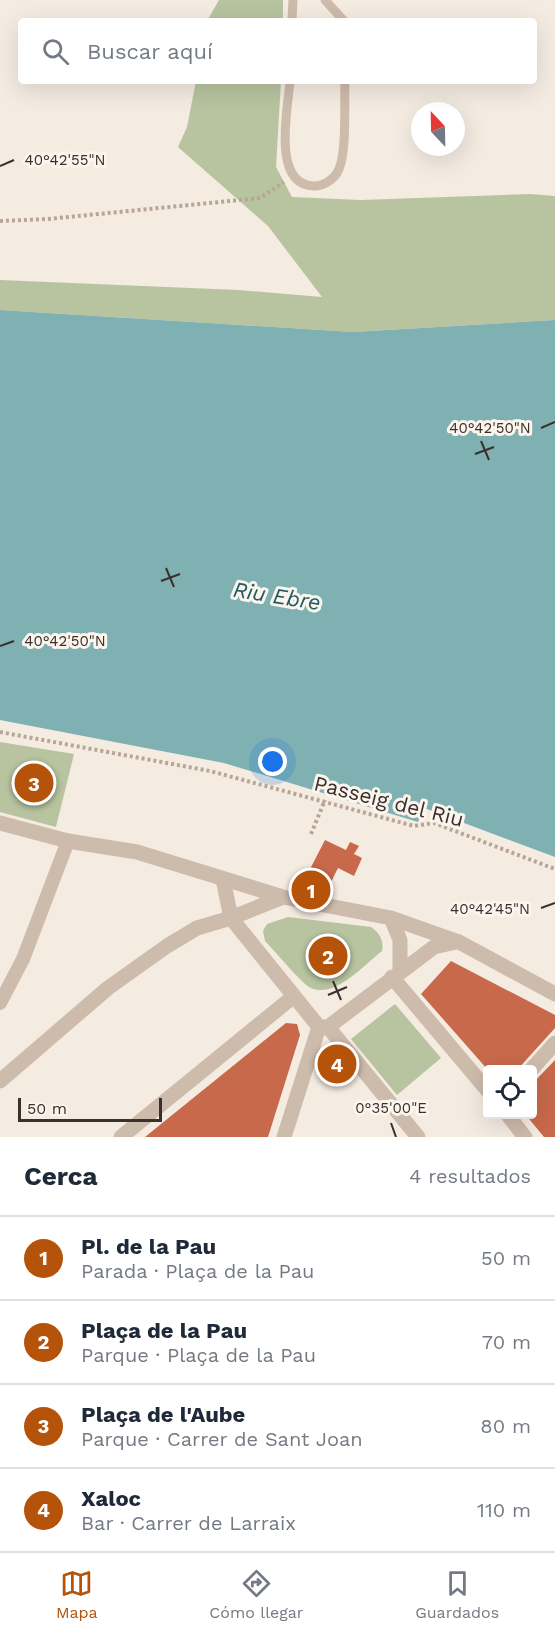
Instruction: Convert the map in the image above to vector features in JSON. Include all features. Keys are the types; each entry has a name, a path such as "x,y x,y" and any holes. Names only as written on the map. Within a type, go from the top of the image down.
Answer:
{"street":[{"path":"0,823 68,841 137,852 283,897 391,918 459,942 555,994"},
{"path":"0,1003 23,959 68,841"},
{"path":"223,879 231,918 294,996 418,1137"},
{"path":"0,1081 108,988 167,946 197,928 231,918 283,897"},
{"path":"391,918 400,940 396,974 483,1085"},
{"path":"284,1137 323,1027 434,947 444,943 459,942"},
{"path":"121,1137 294,996"},
{"path":"535,1065 555,1043"},
{"path":"511,1119 525,1137"}],"lane":[{"path":"292,18 293,0"},
{"path":"326,0 341,18"},
{"path":"290,84 285,159 292,176 303,184 319,185 330,180 338,171 342,158 345,84"}],"path":[{"path":"0,221 48,219 260,198 292,176"},
{"name":"Passeig del Riu","path":"0,732 210,771 325,800 414,826 434,823 555,869"},
{"path":"311,834 325,800"}],"green space":[{"path":"219,0 283,0 283,18 209,18"},
{"path":"195,84 281,84 276,167 292,197 361,200 530,194 555,196 555,320 353,332 0,310 0,280 238,290 322,297 268,226 178,147 187,127"},
{"path":"0,742 74,754 56,827 0,812"},
{"path":"288,917 371,927 381,938 382,951 340,985 330,989 311,988 265,941 263,931 267,924"},
{"path":"395,1004 441,1058 397,1095 351,1039"}],"water":[{"name":"Riu Ebre","path":"0,310 353,332 555,320 555,857 424,808 418,822 224,763 0,720"}],"building":[{"path":"325,840 346,850 350,842 359,846 354,854 362,858 354,876 338,868 330,884 308,873"},
{"path":"451,961 555,1015 555,1028 522,1065 484,1065 421,994"},
{"path":"286,1023 297,1024 300,1035 268,1137 145,1137"},
{"path":"555,1060 555,1137 544,1137 529,1119 537,1119 537,1079"}],"place":[{"name":"Plaça de l'Aube","path":"34,783"},
{"name":"Pl. de la Pau","path":"311,890"},
{"name":"Plaça de la Pau","path":"328,956"},
{"name":"Xaloc","path":"337,1064"}]}
